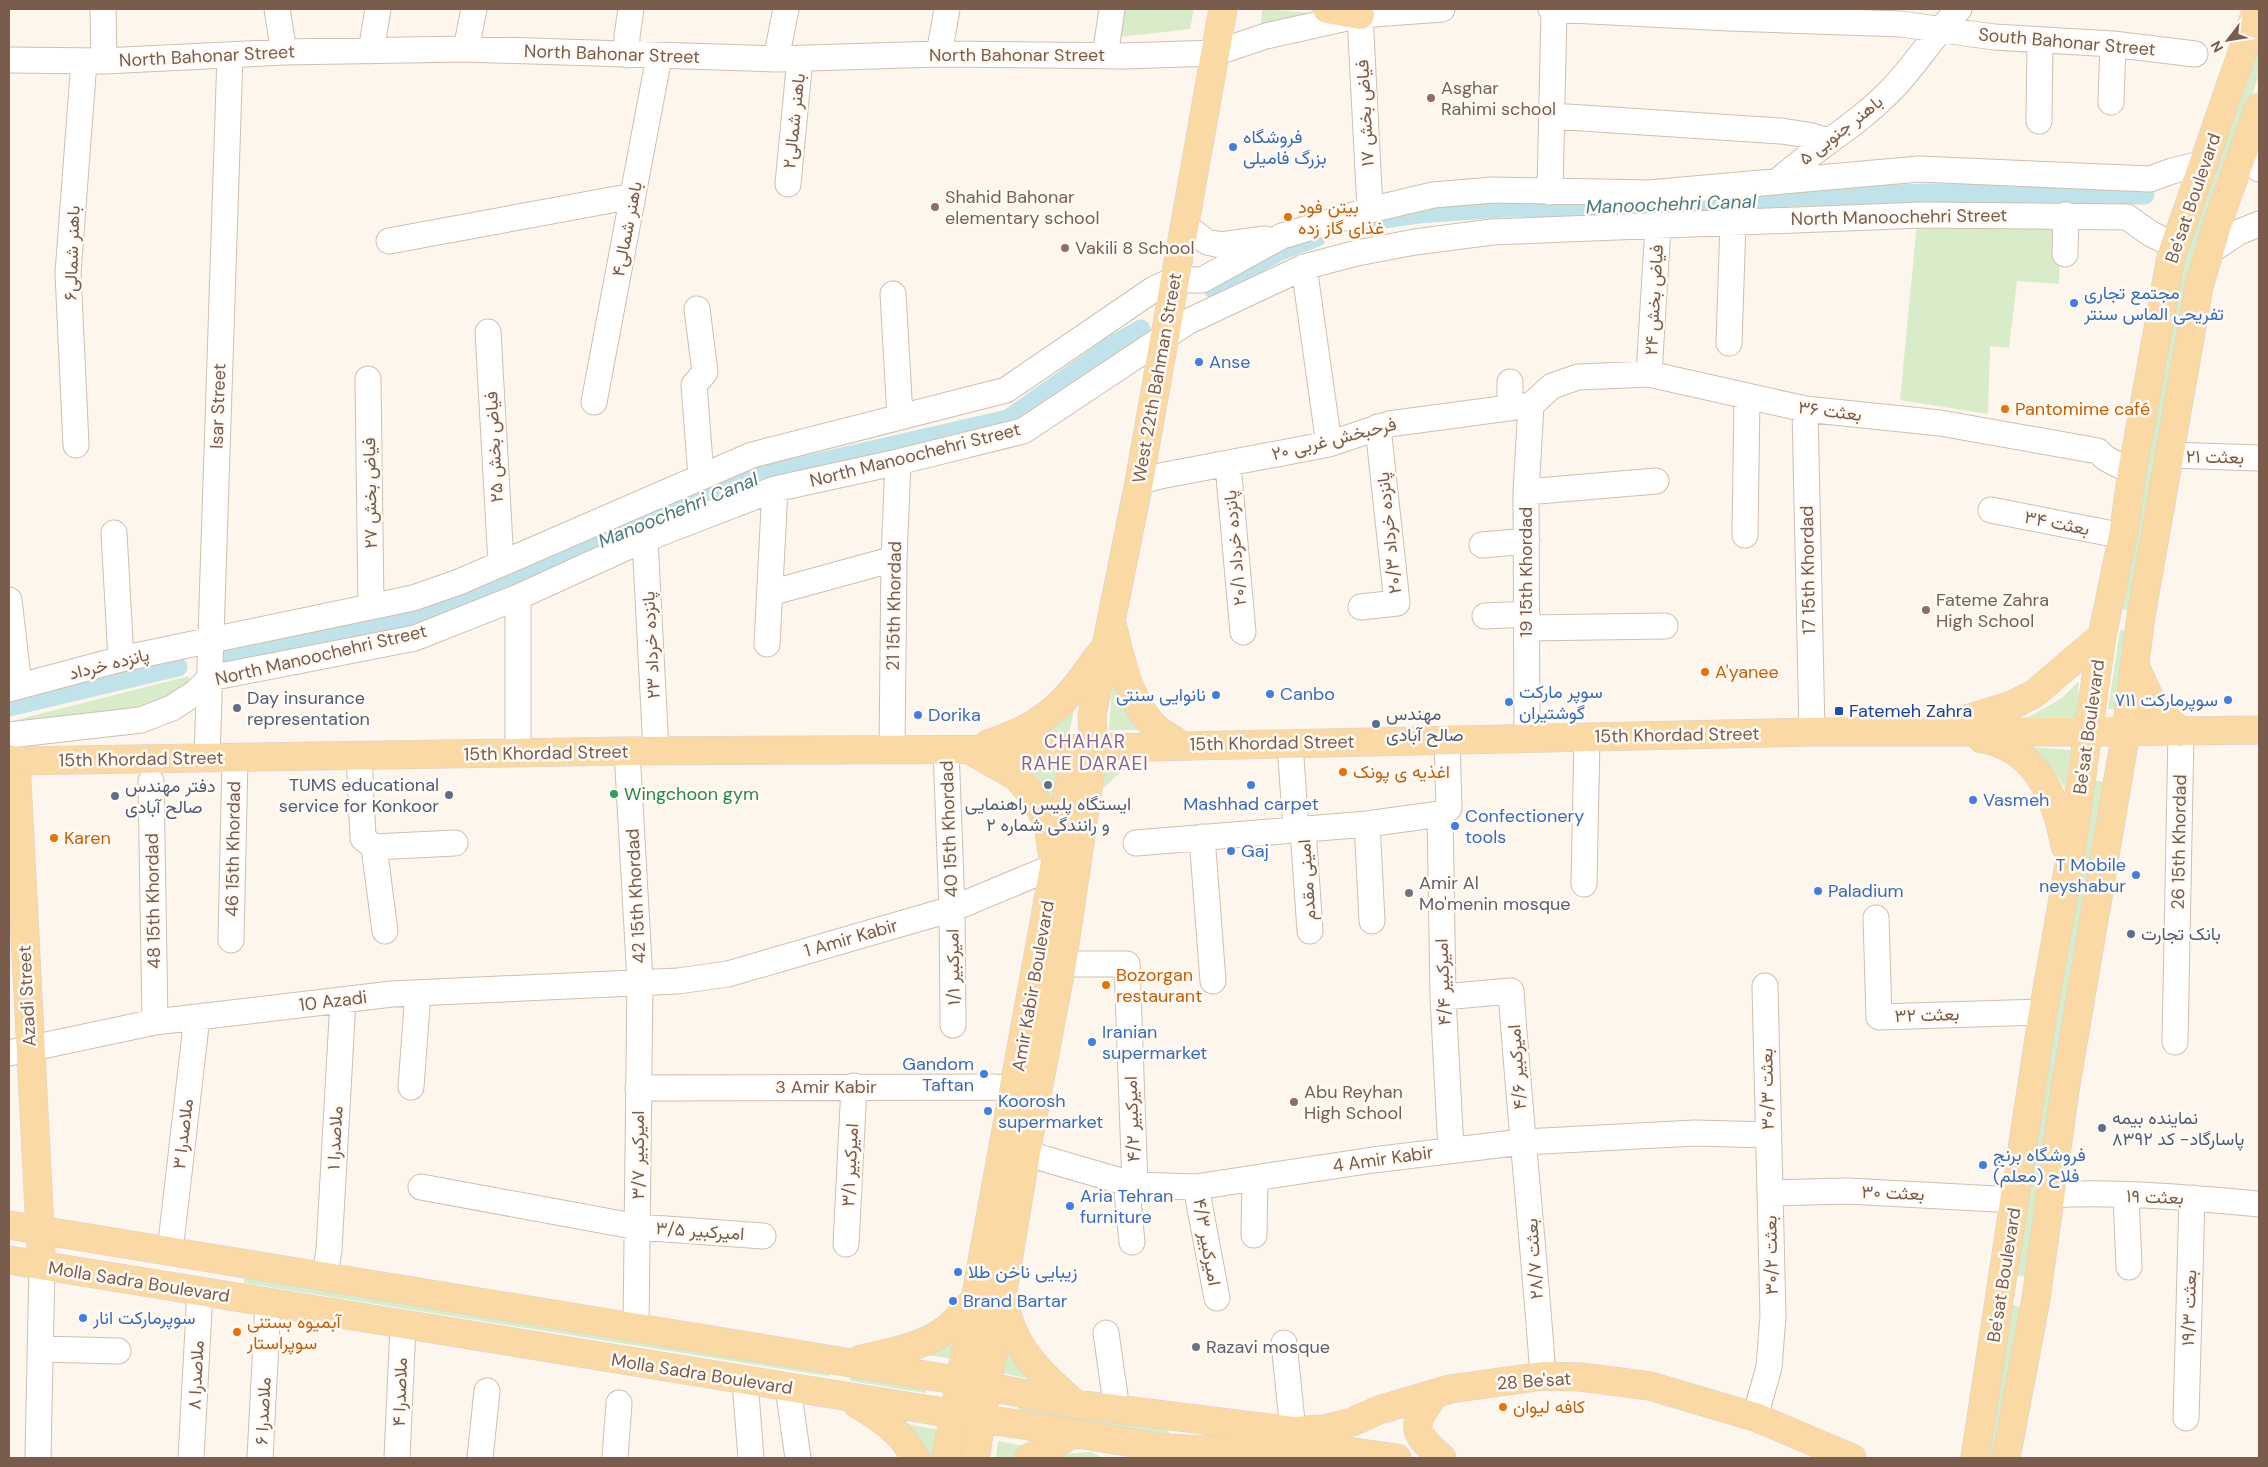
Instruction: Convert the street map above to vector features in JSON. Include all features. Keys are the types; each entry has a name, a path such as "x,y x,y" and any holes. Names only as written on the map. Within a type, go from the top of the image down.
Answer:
{"main road":[{"name":"West 22th Bahman Street","path":"1085,749 1139,482 1223,9"},
{"path":"1327,9 1360,15"},
{"name":"Be'sat Boulevard","path":"1975,1458 2043,1012 2069,865 2104,623 2122,536 2174,245 2205,163 2257,9"},
{"name":"Be'sat Boulevard","path":"2006,1458 2036,1299 2065,1090 2126,732 2141,616 2199,287 2216,226 2251,163 2259,108"},
{"path":"1930,732 2012,705 2034,694 2104,623 2141,616"},
{"path":"1111,619 1125,680 1142,710 1158,730 1181,745"},
{"path":"958,750 1014,735 1045,717 1068,694 1106,647"},
{"path":"2135,666 2154,707 2181,732"},
{"name":"15th Khordad Street","path":"11,761 628,751 1085,749 1181,745 1812,732 2181,732 2259,730"},
{"path":"1930,732 1994,741 2016,752 2035,770 2049,789 2060,816 2069,865"},
{"name":"Amir Kabir Boulevard","path":"976,1458 1003,1300 1015,1150 1014,1090 1055,866 1085,749"},
{"name":"Amir Kabir Boulevard","path":"946,1458 976,1298 1062,964 1085,749"},
{"path":"958,750 1017,777 1036,800 1048,825 1055,866"},
{"name":"Azadi Street","path":"11,761 19,1051 40,1230 42,1266"},
{"name":"Molla Sadra Boulevard","path":"9,1226 988,1385 1075,1404 1211,1421"},
{"name":"Molla Sadra Boulevard","path":"9,1260 1164,1448 1260,1455 1339,1450 1397,1458"},
{"path":"249,1264 260,1269 264,1274 265,1285 255,1298 256,1301"},
{"path":"2001,1294 2036,1299"},
{"path":"915,1458 909,1446 886,1421 842,1397 844,1362 898,1351 924,1342 948,1327 976,1298"},
{"path":"1003,1300 1013,1332 1027,1354 1048,1380 1075,1404"},
{"name":"28 Be'sat","path":"1211,1421 1293,1431 1324,1429 1352,1422 1379,1410 1450,1389 1542,1376 1581,1377 1650,1386 1755,1417 1852,1458"},
{"path":"1435,1394 1420,1415 1417,1425 1427,1445 1442,1458"},
{"path":"1029,1458 1073,1434"}],"street":[{"name":"باهنر شمالی۶","path":"76,445 68,273 94,61 103,9"},
{"path":"277,9 284,52"},
{"path":"371,51 378,9"},
{"path":"466,49 474,9"},
{"path":"627,55 626,36 631,9"},
{"name":"باهنر شمالی۲","path":"786,9 788,184"},
{"path":"939,54 947,9"},
{"path":"1105,56 1112,9"},
{"path":"1215,53 1266,36 1360,15 1408,9 1442,9"},
{"path":"1550,192 1553,9"},
{"name":"South Bahonar Street","path":"1553,9 1904,16 1938,30 2040,41 2113,44 2195,54"},
{"name":"South Bahonar Street","path":"1938,30 1959,9"},
{"name":"فیاض بخش ۱۷","path":"1360,15 1370,210"},
{"name":"باهنر جنوبی ۵","path":"1778,181 1828,141 1854,124 1894,88 1938,30"},
{"path":"2039,121 2040,41"},
{"path":"2111,102 2113,44"},
{"name":"North Bahonar Street","path":"9,60 94,61 284,52 466,49 659,57 788,58 939,54 1105,56 1215,53"},
{"name":"Isar Street","path":"207,758 230,55"},
{"name":"باهنر شمالی۴","path":"594,402 659,57"},
{"path":"1552,116 1780,130 1828,141"},
{"name":"North Manoochehri Street","path":"211,642 413,598 459,582 752,455 1006,390 1154,289 1174,280 1202,280 1282,236 1370,210 1433,195 1493,190 1649,193 1919,169 2150,179 2172,171 2205,163"},
{"path":"389,240 633,196"},
{"name":"North Manoochehri Street","path":"9,735 141,720 172,708 195,693 210,678 415,638 518,597 645,539 775,489 898,462 1023,431 1165,336 1200,316 1304,267 1357,253 1459,235 1921,215 2127,217 2152,234 2174,245"},
{"path":"2065,254 2066,215"},
{"path":"1729,343 1733,222"},
{"path":"2210,251 2239,232 2259,224"},
{"path":"1184,225 1207,242 1220,244 1282,236"},
{"name":"فیاض بخش ۲۴","path":"1649,374 1658,226"},
{"path":"1304,267 1329,444"},
{"path":"893,294 900,416"},
{"path":"697,309 705,372 694,385 700,476"},
{"name":"فیاض بخش ۲۵","path":"488,332 501,563"},
{"name":"بعثت ۳۶","path":"1520,406 1552,386 1578,377 1649,374 1805,409 1940,423 2098,451 2106,458 2132,472"},
{"name":"فیاض بخش ۲۷","path":"368,379 371,607"},
{"name":"19 15th Khordad","path":"1510,382 1520,406 1526,492 1527,738"},
{"path":"1745,535 1747,396"},
{"name":"فرحبخش غربی ۲۰","path":"1139,482 1160,476 1228,465 1329,444 1378,427 1405,413 1520,406"},
{"name":"17 15th Khordad","path":"1805,409 1812,732"},
{"name":"پانزده خرداد ۲۰/۳","path":"1361,607 1397,603 1378,427"},
{"path":"2098,451 2138,441"},
{"name":"بعثت ۲۱","path":"2170,455 2259,458"},
{"name":"21 15th Khordad","path":"892,750 894,559 898,462"},
{"name":"پانزده خرداد ۲۰/۱","path":"1228,465 1243,632"},
{"path":"1526,492 1656,481"},
{"path":"767,644 775,489"},
{"name":"بعثت ۳۴","path":"1991,510 2122,536"},
{"path":"114,533 121,659"},
{"name":"پانزده خرداد ۲۳","path":"645,539 656,751"},
{"path":"1482,545 1527,541"},
{"path":"770,593 894,559"},
{"path":"518,597 518,753"},
{"path":"9,600 14,688"},
{"path":"1485,616 1527,621 1665,626"},
{"name":"پانزده خرداد","path":"14,688 121,659 211,642"},
{"name":"26 15th Khordad","path":"2175,1042 2181,732"},
{"path":"1584,884 1587,737"},
{"path":"1136,843 1367,824 1440,814 1449,808 1447,740"},
{"name":"امینی مقدم","path":"1290,744 1310,931"},
{"name":"40 15th Khordad","path":"952,908 958,750"},
{"name":"42 15th Khordad","path":"628,751 640,982"},
{"path":"359,756 363,838 374,847 455,843"},
{"name":"46 15th Khordad","path":"231,940 234,758"},
{"name":"48 15th Khordad","path":"151,781 155,1022"},
{"name":"امیرکبیر ۴/۴","path":"1440,814 1443,998 1451,1150"},
{"path":"1367,824 1372,921"},
{"path":"1202,837 1214,981"},
{"path":"374,847 384,931"},
{"name":"1 Amir Kabir","path":"640,982 678,981 728,974 952,908 1055,866"},
{"name":"امیرکبیر ۱/۱","path":"952,908 953,1025"},
{"name":"بعثت ۳۲","path":"1876,918 1878,1017 2043,1012"},
{"name":"امیرکبیر ۴/۲","path":"1062,964 1127,964 1132,1242"},
{"name":"10 Azadi","path":"19,1051 155,1022 343,1000 418,993 640,982"},
{"name":"امیرکبیر ۳/۷","path":"636,1328 640,982"},
{"name":"بعثت ۳۰/۳","path":"1765,986 1770,1193"},
{"name":"امیرکبیر ۴/۶","path":"1443,998 1511,991 1522,1142"},
{"path":"411,1087 418,993"},
{"name":"ملاصدرا ۱","path":"325,1276 329,1250 343,1000"},
{"name":"ملاصدرا ۳","path":"170,1251 197,1017"},
{"name":"3 Amir Kabir","path":"638,1088 854,1086 996,1087 1014,1090"},
{"name":"امیرکبیر ۳/۱","path":"846,1244 854,1086"},
{"name":"4 Amir Kabir","path":"1015,1150 1130,1183 1196,1187 1451,1150 1522,1142 1695,1133 1769,1135"},
{"name":"بعثت ۲۸/۷","path":"1522,1142 1531,1212 1542,1376"},
{"path":"1254,1178 1254,1236"},
{"name":"امیرکبیر ۴/۳","path":"1196,1187 1217,1298"},
{"name":"امیرکبیر ۳/۵","path":"421,1188 638,1227 763,1236"},
{"name":"بعثت ۳۰","path":"1770,1193 1848,1192 2015,1200"},
{"name":"بعثت ۳۰/۲","path":"1755,1417 1769,1367 1773,1316 1770,1193"},
{"name":"بعثت ۱۹","path":"2051,1196 2075,1194 2192,1198 2259,1204"},
{"path":"2126,1196 2129,1267"},
{"name":"بعثت ۱۹/۳","path":"2186,1418 2192,1198"},
{"path":"38,1458 42,1266"},
{"name":"ملاصدرا ۸","path":"191,1458 200,1292"},
{"name":"ملاصدرا ۶","path":"256,1301 260,1458"},
{"name":"ملاصدرا ۴","path":"397,1458 402,1325"},
{"path":"1106,1333 1117,1410"},
{"path":"1284,1343 1293,1431"},
{"path":"40,1349 118,1351"},
{"path":"745,1381 751,1458"},
{"path":"788,1388 798,1458"},
{"path":"480,1458 487,1391"},
{"path":"615,1458 619,1403"},
{"path":"1132,1458 1164,1448"}],"green space":[{"path":"1123,9 1194,9 1190,29 1119,37"},
{"path":"1262,9 1313,13 1261,31"},
{"path":"2259,39 2259,75 2211,212 2132,611 2122,609 2177,279"},
{"path":"1917,223 2061,227 2059,284 2017,281 2009,348 1990,346 1988,414 1900,400"},
{"path":"2120,630 2129,631 2119,709 2108,709"},
{"path":"1113,674 1147,730 1109,730"},
{"path":"189,676 189,689 153,709 12,721"},
{"path":"2079,681 2077,717 2029,717 2062,698"},
{"path":"1076,699 1069,734 1032,736"},
{"path":"2030,747 2071,750 2065,789 2050,766"},
{"path":"1148,755 1121,772 1101,790 1107,759"},
{"path":"1058,761 1055,807 1012,762"},
{"path":"2094,780 2103,782 2079,924 2027,1277 2016,1275"},
{"path":"244,1275 832,1370 831,1375 827,1376 244,1283"},
{"path":"2011,1304 2020,1307 1996,1458 1986,1458"},
{"path":"960,1324 954,1359 919,1354 943,1348"},
{"path":"1010,1340 1039,1381 1002,1373"},
{"path":"849,1376 927,1382 926,1393 851,1381"},
{"path":"1018,1407 1167,1430 1172,1435 1164,1439 1016,1415"},
{"path":"898,1422 938,1430 933,1458 928,1458"},
{"path":"998,1441 1031,1447 1012,1458 996,1458"},
{"path":"1091,1452 1103,1458 1050,1458 1058,1454"}],"waterway":[{"name":"Manoochehri Canal","path":"1370,221 1418,214 1502,208 1623,207 1794,197 1927,193 2145,195"},
{"name":"Manoochehri Canal","path":"1213,289 1280,251 1317,237"},
{"name":"Manoochehri Canal","path":"230,655 445,609 497,587 522,573 745,479 1008,419 1114,344 1141,329"},
{"name":"Manoochehri Canal","path":"9,707 178,667"}],"place":[{"name":"Asghar Rahimi school","path":"1431,98"},
{"name":"فروشگاه بزرگ فامیلی","path":"1233,147"},
{"name":"Shahid Bahonar elementary school","path":"935,207"},
{"name":"بیتن فود غذای گاز زده","path":"1288,217"},
{"name":"Vakili 8 School","path":"1065,248"},
{"name":"مجتمع تجاری تفریحی الماس سنتر","path":"2074,303"},
{"name":"Anse","path":"1199,362"},
{"name":"Pantomime café","path":"2005,409"},
{"name":"Fateme Zahra High School","path":"1926,610"},
{"name":"A'yanee","path":"1705,672"},
{"name":"Canbo","path":"1270,694"},
{"name":"نانوایی سنتی","path":"1216,695"},
{"name":"سوپرمارکت ۷۱۱","path":"2228,700"},
{"name":"سوپر مارکت گوشتیران","path":"1509,702"},
{"name":"Day insurance representation","path":"237,708"},
{"name":"Fatemeh Zahra","path":"1839,711"},
{"name":"Dorika","path":"918,715"},
{"name":"مهندس صالح آبادی","path":"1376,724"},
{"name":"اغذیه ی پونک","path":"1343,772"},
{"name":"ایستگاه پلیس راهنمایی و رانندگی شماره ۲","path":"1048,785"},
{"name":"Mashhad carpet","path":"1251,785"},
{"name":"Wingchoon gym","path":"614,794"},
{"name":"TUMS educational service for Konkoor","path":"449,795"},
{"name":"دفتر مهندس صالح آبادی","path":"115,796"},
{"name":"Vasmeh","path":"1973,800"},
{"name":"Confectionery tools","path":"1455,826"},
{"name":"Karen","path":"54,838"},
{"name":"Gaj","path":"1231,851"},
{"name":"T Mobile neyshabur","path":"2136,875"},
{"name":"Paladium","path":"1818,891"},
{"name":"Amir Al Mo'menin mosque","path":"1409,893"},
{"name":"بانک تجارت","path":"2131,934"},
{"name":"Bozorgan restaurant","path":"1106,985"},
{"name":"Iranian supermarket","path":"1092,1042"},
{"name":"Gandom Taftan","path":"984,1074"},
{"name":"Abu Reyhan High School","path":"1294,1102"},
{"name":"Koorosh supermarket","path":"988,1111"},
{"name":"نماینده بیمه پاسارگاد- کد ۸۳۹۲","path":"2102,1128"},
{"name":"فروشگاه برنج فلاح (معلم)","path":"1983,1165"},
{"name":"Aria Tehran furniture","path":"1070,1206"},
{"name":"زیبایی ناخن طلا","path":"958,1272"},
{"name":"Brand Bartar","path":"953,1301"},
{"name":"سوپرمارکت انار","path":"83,1318"},
{"name":"آبمیوه بستنی سوپراستار","path":"237,1332"},
{"name":"Razavi mosque","path":"1196,1347"},
{"name":"کافه لیوان","path":"1503,1407"}],"district":[{"name":"CHAHAR RAHE DARAEI","path":"1085,752"}]}
